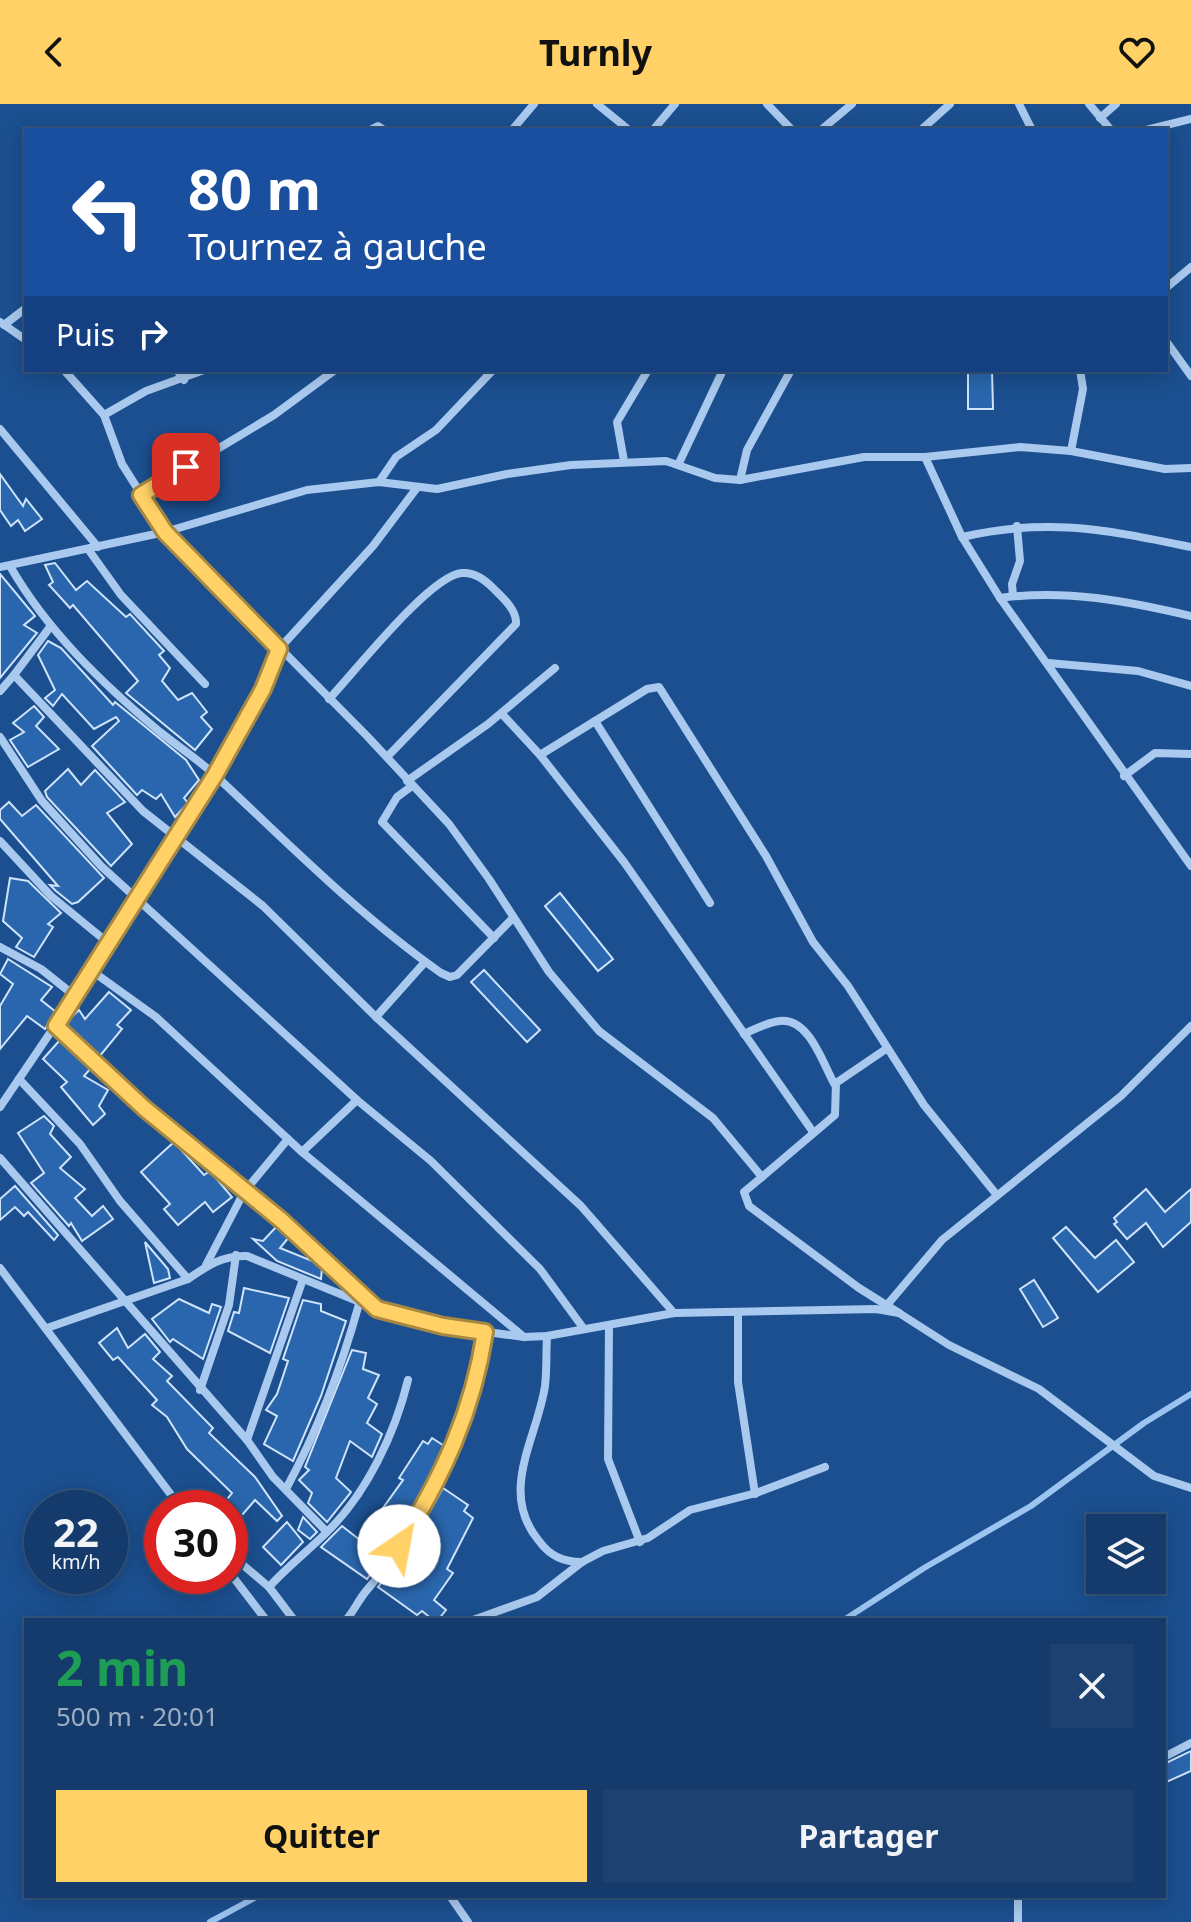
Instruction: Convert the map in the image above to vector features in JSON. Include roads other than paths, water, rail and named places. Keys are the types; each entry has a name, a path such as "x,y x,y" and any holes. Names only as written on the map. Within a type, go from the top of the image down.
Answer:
{"street":[{"path":"514,128 534,104"},
{"path":"597,104 627,128"},
{"path":"655,128 675,104"},
{"path":"767,104 790,128"},
{"path":"823,128 852,104"},
{"path":"923,128 950,104"},
{"path":"1019,104 1031,128"},
{"path":"1089,104 1109,128"},
{"path":"1100,118 1116,104"},
{"path":"1154,128 1191,119"},
{"path":"1168,286 1191,267"},
{"path":"24,309 2,324 24,339"},
{"path":"1168,344 1191,376"},
{"path":"66,372 104,415 122,464 165,532 449,824 549,972 599,1031 713,1118 762,1177"},
{"path":"178,372 184,380"},
{"path":"104,415 146,391 200,372"},
{"path":"141,495 274,415 332,372"},
{"path":"379,482 396,457 436,430 491,372"},
{"path":"624,461 617,422 647,372"},
{"path":"679,463 722,372"},
{"path":"740,480 747,450 790,372"},
{"path":"1071,451 1083,389 1080,372"},
{"path":"0,429 93,548 121,595 205,684"},
{"path":"513,918 457,975 450,977 425,962 386,934 215,775 157,729 50,627 5,567 165,532 307,490 379,482 416,489 437,489 507,474 571,465 624,461 679,463 715,478 740,480 864,457 925,457 1020,447 1071,451 1165,469 1191,468"},
{"path":"925,457 962,537 1000,598 1191,866"},
{"path":"0,1107 92,971 107,942 215,775 263,689 279,649 329,590 373,546 416,489"},
{"path":"962,537 1017,526 1097,528 1191,547"},
{"path":"1013,596 1012,584 1020,561 1017,526"},
{"path":"329,699 409,610 445,580 457,574 472,574 492,587 514,612 516,624 387,757"},
{"path":"1000,598 1053,593 1105,597 1191,616"},
{"path":"0,691 50,627"},
{"path":"1049,663 1138,671 1191,686"},
{"path":"494,938 382,822 397,797 410,784 502,714 555,668"},
{"path":"14,675 143,811 263,906 376,1017 581,1206 674,1313"},
{"path":"540,755 652,686 659,687 761,847 806,932 848,986 886,1049 937,1122 996,1194"},
{"path":"502,714 540,755 624,862 813,1132"},
{"path":"595,721 710,903"},
{"path":"0,737 42,801 134,900 202,957 357,1100 431,1161 525,1252 557,1289 584,1329"},
{"path":"1124,776 1155,753 1191,754"},
{"path":"0,841 68,912 107,942"},
{"path":"0,947 41,969 75,996"},
{"path":"376,1017 425,962"},
{"path":"92,971 156,1017 302,1152 524,1337"},
{"path":"744,1034 778,1021 799,1027 807,1033 835,1085 837,1111 744,1192 749,1206 887,1305 949,1345 1039,1389 1154,1476 1191,1488"},
{"path":"56,1026 144,1108 281,1220 377,1309"},
{"path":"887,1305 942,1240 1121,1096 1191,1026"},
{"path":"835,1085 886,1049"},
{"path":"19,1079 80,1144 120,1201 188,1279"},
{"path":"302,1152 357,1100"},
{"path":"206,1266 244,1192 288,1139"},
{"path":"0,1158 200,1390 247,1440 286,1489 327,1532"},
{"path":"47,1328 188,1279 206,1266 236,1255 247,1256 359,1304 443,1326 524,1337 547,1336 674,1313 863,1309 899,1313"},
{"path":"200,1390 229,1305 236,1255"},
{"path":"0,1268 168,1490"},
{"path":"247,1440 302,1282"},
{"path":"286,1489 318,1429 340,1370 359,1304"},
{"path":"738,1314 738,1382 752,1454 755,1494"},
{"path":"609,1326 608,1459 640,1542"},
{"path":"347,1618 399,1546 450,1460 479,1373 485,1332"},
{"path":"547,1336 545,1387 518,1494 526,1520 546,1550 569,1562 582,1562"},
{"path":"269,1587 327,1532 370,1473 401,1408 408,1380"},
{"path":"479,1618 537,1597 582,1562 603,1551 640,1542 690,1510 755,1494 825,1467"},
{"path":"248,1569 269,1587 292,1618"},
{"path":"246,1594 264,1618"},
{"path":"1166,1756 1191,1743"},
{"path":"451,1898 468,1922"},
{"path":"1018,1898 1018,1922"}],"waterway":[{"path":"847,1618 924,1568 1031,1506 1144,1423 1191,1394"},
{"path":"210,1922 254,1898"}]}
